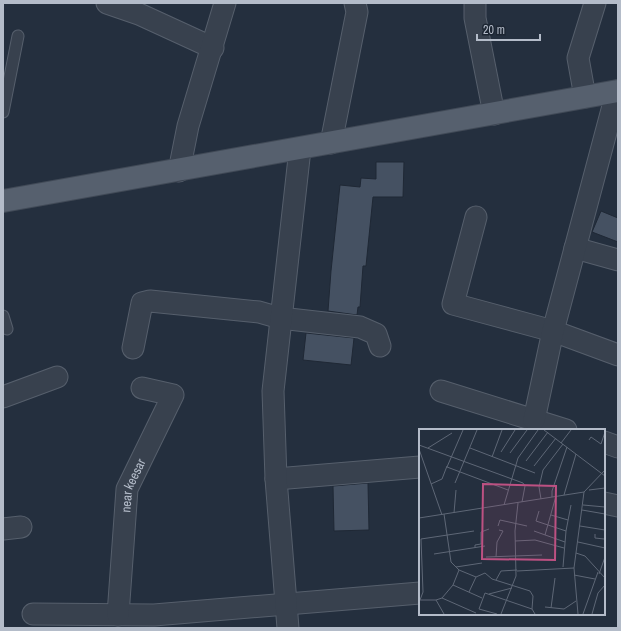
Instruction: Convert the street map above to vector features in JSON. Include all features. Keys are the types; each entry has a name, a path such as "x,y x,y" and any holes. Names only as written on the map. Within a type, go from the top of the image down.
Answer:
{"main road":[{"path":"3,202 617,91"}],"street":[{"path":"107,3 139,14 213,48"},
{"path":"179,171 188,126 213,48 225,3"},
{"path":"331,143 357,12 355,3"},
{"path":"475,3 475,18 494,114"},
{"path":"585,97 578,58 595,3"},
{"path":"534,420 553,331 617,91"},
{"path":"288,628 276,479 273,391 300,149"},
{"path":"476,217 453,304 553,331 618,355"},
{"path":"575,248 618,260"},
{"path":"133,348 142,303 150,301 259,312 280,318 360,327 376,334 380,346"},
{"path":"3,397 57,377"},
{"name":"near keesar","path":"118,615 128,489 173,395 142,388"},
{"path":"442,391 563,429"},
{"path":"605,442 618,447"},
{"path":"276,479 419,467"},
{"path":"605,503 618,506"},
{"path":"33,614 154,615 419,593"}],"lane":[{"path":"3,112 18,36"},
{"path":"3,316 7,329"}],"building":[{"path":"376,162 404,162 403,197 373,197 366,266 363,266 360,307 358,307 357,315 328,311 340,185 360,187 361,178 376,179"},
{"path":"601,211 618,218 618,242 592,232"},
{"path":"306,333 354,338 351,365 303,360"},
{"path":"368,483 369,530 334,531 333,486"}]}
